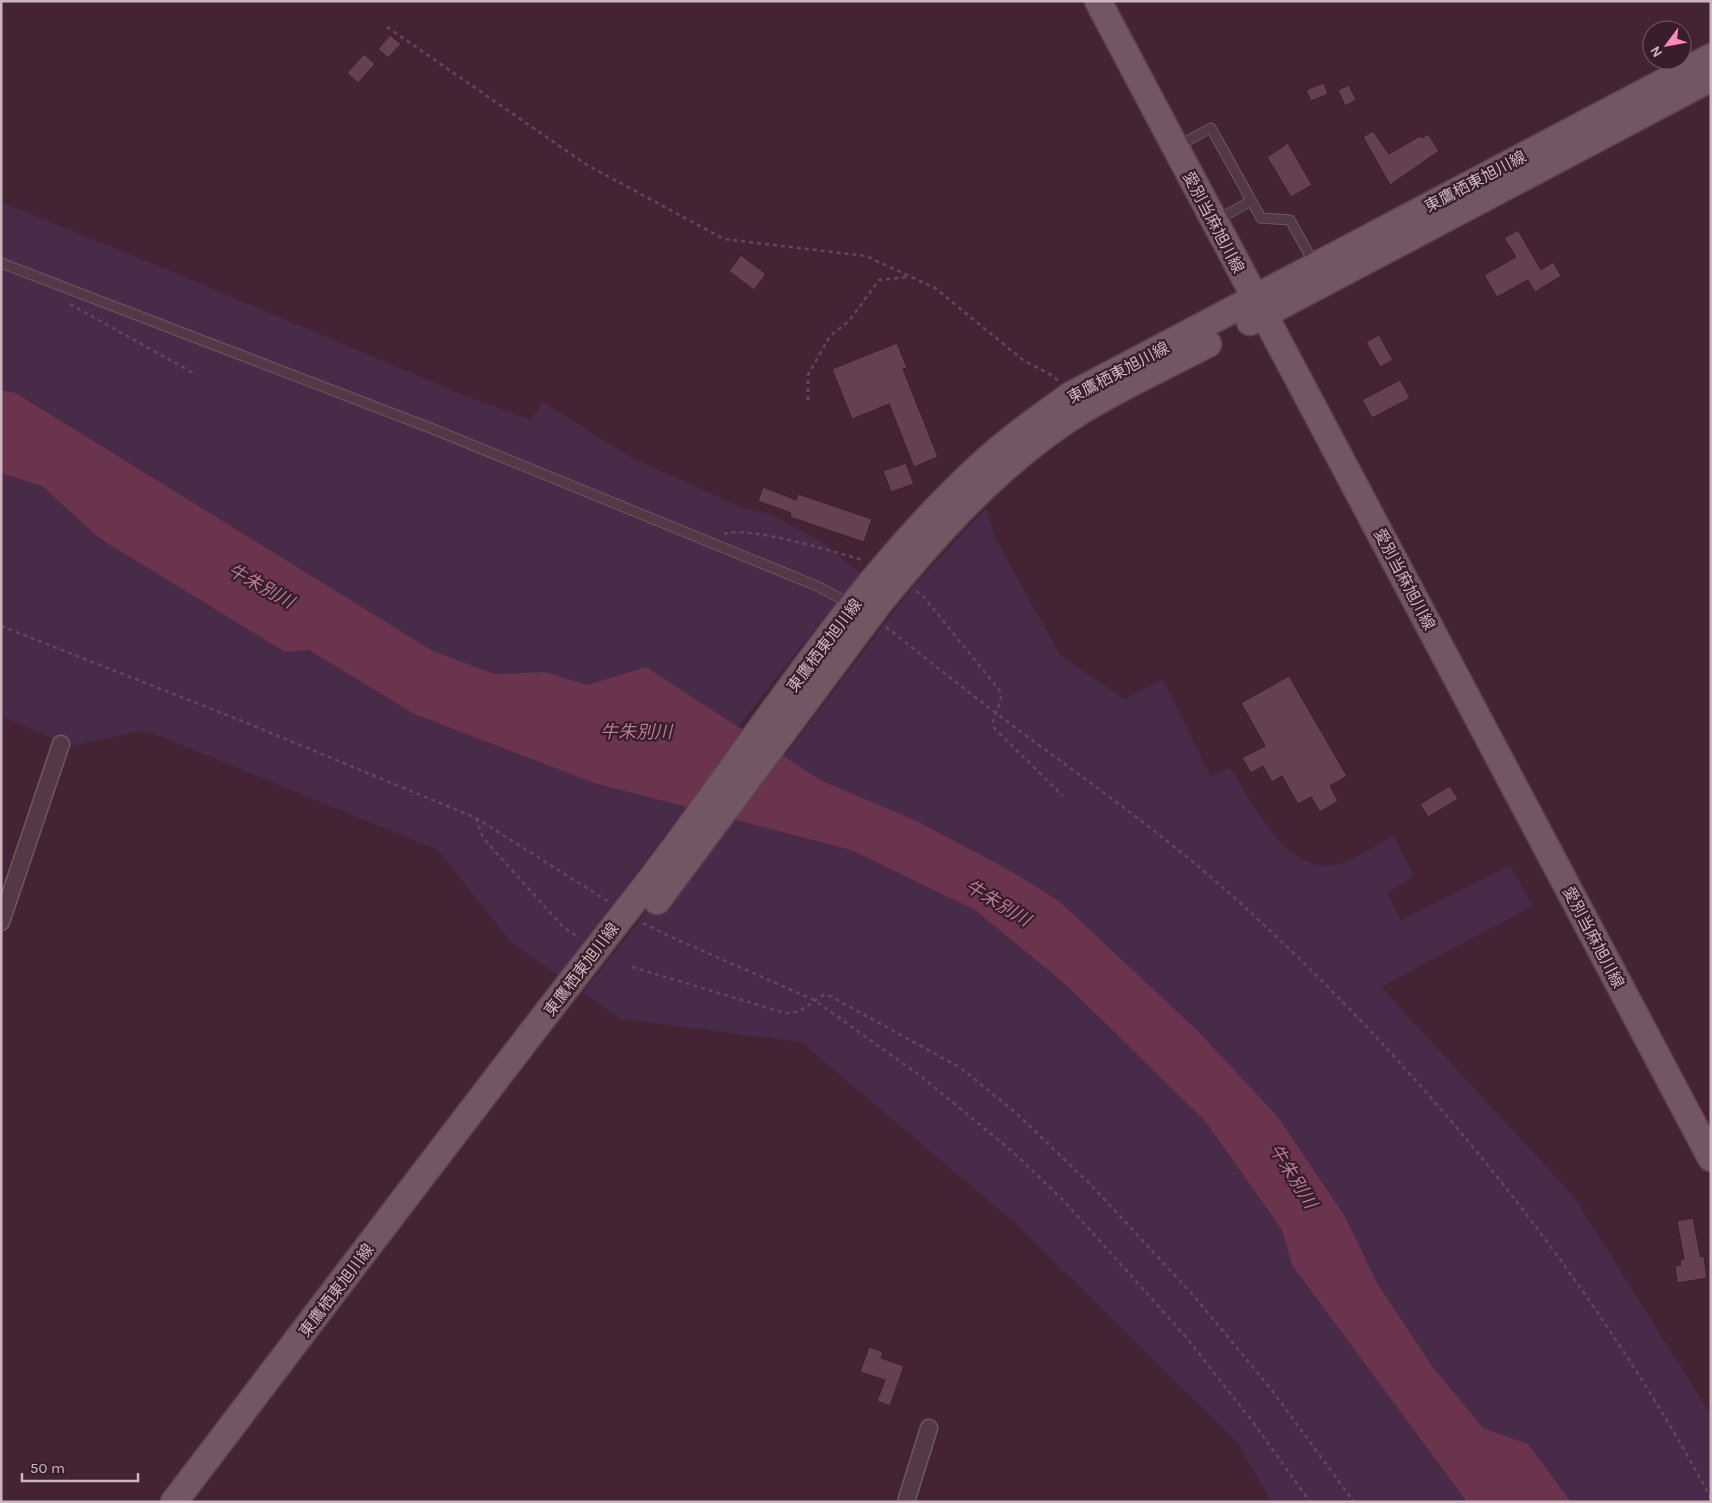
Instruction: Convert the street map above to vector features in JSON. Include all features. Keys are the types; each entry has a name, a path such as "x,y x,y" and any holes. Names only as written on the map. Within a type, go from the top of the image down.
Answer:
{"main road":[{"name":"愛別当麻旭川線","path":"1098,1 1711,1158"},
{"name":"東鷹栖東旭川線","path":"862,611 904,574 989,481 1033,445 1082,411 1260,306 1316,266 1711,57"},
{"name":"東鷹栖東旭川線","path":"195,1502 862,611 901,548 979,467 1018,433 1071,395 1260,306 1711,78"},
{"name":"東鷹栖東旭川線","path":"174,1502 638,910"}],"street":[{"path":"1,922 61,744"},
{"path":"906,1502 929,1428"}],"lane":[{"path":"1175,148 1211,128 1261,218 1290,220 1316,266"},
{"path":"1215,221 1251,201"},
{"path":"1,263 433,429 817,586 862,611"}],"path":[{"path":"386,27 586,165 724,238 866,256 935,288 1023,360 1053,376 1071,395"},
{"path":"808,400 808,375 830,336 848,321 879,280 909,277"},
{"path":"69,289 67,298 74,306 193,373"},
{"path":"716,544 722,535 737,532 778,537 864,561"},
{"path":"914,590 923,596 1000,691 1002,696 992,724 995,730 1063,796"},
{"path":"862,611 996,713 1120,803 1227,892 1344,1004 1450,1119 1533,1224 1607,1327 1694,1466 1711,1498"},
{"path":"1,626 328,756 476,818 638,910 669,936 814,1000 922,1077 1013,1152 1064,1201 1185,1336 1253,1422 1310,1502"},
{"path":"476,818 482,838 563,927 579,938"},
{"path":"632,967 785,1013 794,1014 802,1011 823,995 830,996 961,1068 1016,1113 1091,1185 1193,1294 1271,1389 1354,1502"}],"shaded area":[{"path":"1,202 173,272 463,395 531,420 543,402 630,457 743,508 770,514 822,542 861,574 796,652 738,727 646,667 587,685 546,672 495,674 433,651 17,393 1,390"},
{"path":"1,473 42,486 99,538 285,652 309,650 414,714 594,783 686,807 558,975 512,943 438,850 145,730 71,746 1,716"},
{"path":"986,508 996,540 1061,656 1124,699 1163,680 1210,776 1230,768 1270,829 1296,855 1311,863 1327,866 1335,865 1361,855 1393,835 1414,876 1387,893 1401,920 1510,865 1532,906 1381,987 1574,1197 1711,1415 1711,1502 1571,1502 1528,1444 1483,1428 1432,1366 1377,1283 1346,1218 1278,1117 1198,1031 1059,901 1009,870 917,821 822,781 784,757 911,589"},
{"path":"721,816 851,850 975,910 1065,984 1205,1121 1282,1230 1292,1265 1467,1502 1272,1502 1237,1442 1015,1223 801,1042 621,1019 583,993"}],"water":[{"name":"牛朱別川","path":"1,390 16,393 433,651 495,674 546,672 587,685 646,667 822,781 917,821 1009,870 1059,901 1198,1031 1278,1117 1346,1218 1377,1283 1432,1366 1483,1428 1528,1444 1571,1502 1467,1502 1292,1265 1282,1230 1205,1121 1065,984 975,910 851,850 594,783 414,714 309,650 285,652 99,538 42,486 1,473"}],"building":[{"path":"390,35 401,44 388,58 378,49"},
{"path":"364,54 375,64 358,83 347,73"},
{"path":"1324,83 1328,94 1311,101 1306,90"},
{"path":"1349,85 1356,100 1345,106 1338,90"},
{"path":"1373,131 1389,154 1420,136 1422,138 1428,134 1439,151 1390,185 1363,137"},
{"path":"1288,143 1312,185 1291,197 1267,157"},
{"path":"1518,230 1541,270 1553,262 1561,276 1535,292 1528,280 1497,297 1484,275 1516,257 1504,238"},
{"path":"741,255 766,274 754,290 729,271"},
{"path":"1379,335 1393,360 1380,367 1366,342"},
{"path":"897,343 907,368 903,369 938,457 914,467 889,404 852,419 832,369"},
{"path":"1400,380 1410,398 1372,418 1362,400"},
{"path":"906,463 914,484 891,492 883,471"},
{"path":"763,487 796,500 798,494 872,519 864,542 790,517 791,513 758,501"},
{"path":"1289,676 1347,776 1330,786 1338,801 1320,812 1311,797 1298,804 1282,776 1272,782 1263,766 1251,773 1242,758 1265,746 1241,703"},
{"path":"1450,786 1458,799 1428,817 1420,804"},
{"path":"1693,1218 1700,1254 1701,1257 1704,1256 1707,1278 1677,1283 1675,1266 1681,1265 1680,1260 1684,1259 1677,1221"},
{"path":"869,1347 883,1352 881,1358 904,1366 890,1406 877,1401 885,1380 860,1372"}]}
